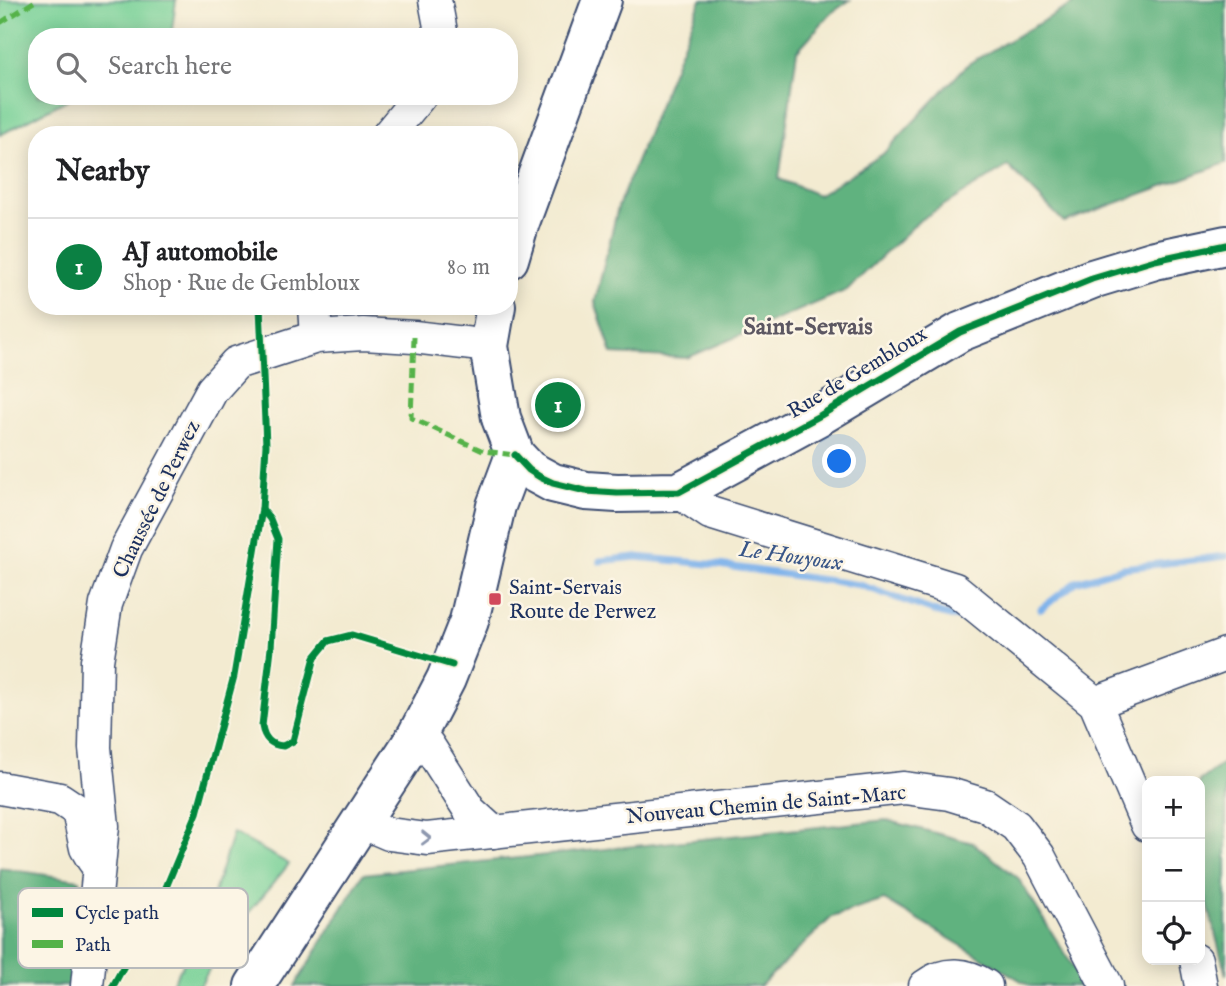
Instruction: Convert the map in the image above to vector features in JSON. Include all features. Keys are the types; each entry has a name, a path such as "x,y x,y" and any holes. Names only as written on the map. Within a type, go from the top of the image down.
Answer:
{"main road":[{"path":"518,228 602,0"},
{"name":"Rue de Gembloux","path":"494,315 489,346 501,418 515,455 529,470 553,483 586,491 679,492 821,415 960,332 1092,279 1155,260 1226,245"},
{"path":"254,986 417,735 446,678 469,621 496,506 515,455"}],"street":[{"path":"435,0 440,28"},
{"path":"395,126 413,105"},
{"name":"Chaussée de Perwez","path":"97,888 103,826 95,748 97,661 106,604 126,549 212,390 236,363 315,321 363,334 489,346"},
{"path":"679,492 709,513 955,589 1095,703 1142,813"},
{"path":"1095,703 1217,658"},
{"path":"417,735 428,746 470,811 492,832"},
{"path":"0,788 60,799 78,811 86,848 99,870"},
{"name":"Nouveau Chemin de Saint-Marc","path":"361,822 389,834 427,839 904,788 950,794 985,806 1016,826 1038,856 1107,986"},
{"path":"1197,965 1201,986"},
{"name":"Chaussée de Perwez","path":"87,986 89,968"},
{"path":"925,986 934,979 953,975 972,977 986,986"}],"green space":[{"path":"0,0 176,0 172,28 28,28 28,105 57,105 0,135"},
{"path":"701,0 850,0 830,14 797,51 779,179 818,195 883,154 968,64 1076,2 1226,0 1226,163 1064,222 1008,166 920,220 847,290 687,358 612,354 595,302 618,207"},
{"path":"1226,761 1226,975 1205,894 1205,777"},
{"path":"886,820 973,843 1018,878 1085,986 1030,986 884,900 832,917 760,986 295,986 363,874"},
{"path":"233,833 289,864 248,914 248,888 215,888"},
{"path":"0,868 80,880 79,888 18,888 18,968 73,968 71,986 0,986"},
{"path":"181,968 210,968 200,986 171,986"}],"waterway":[{"name":"Le Houyoux","path":"1041,609 1076,582 1123,568 1226,556"},
{"name":"Le Houyoux","path":"600,561 636,557 718,565 860,585 942,614 972,621"}],"marked path":[{"path":"0,23 37,0"},
{"path":"414,337 411,418 483,451 515,455"}],"cycle path":[{"path":"515,455 540,477 586,491 679,492 821,415 960,332 1092,279 1155,260 1226,245"},
{"path":"166,888 197,813 234,676 262,509 266,445 260,315"},
{"path":"262,509 270,519 278,539 271,648 262,726 268,740 283,746 293,741 315,657 328,641 352,635 452,665"},
{"path":"113,986 123,968"}],"place":[{"name":"AJ automobile","path":"558,405"},
{"name":"Saint-Servais Route de Perwez","path":"495,599"}],"district":[{"name":"Saint-Servais","path":"808,326"}]}
